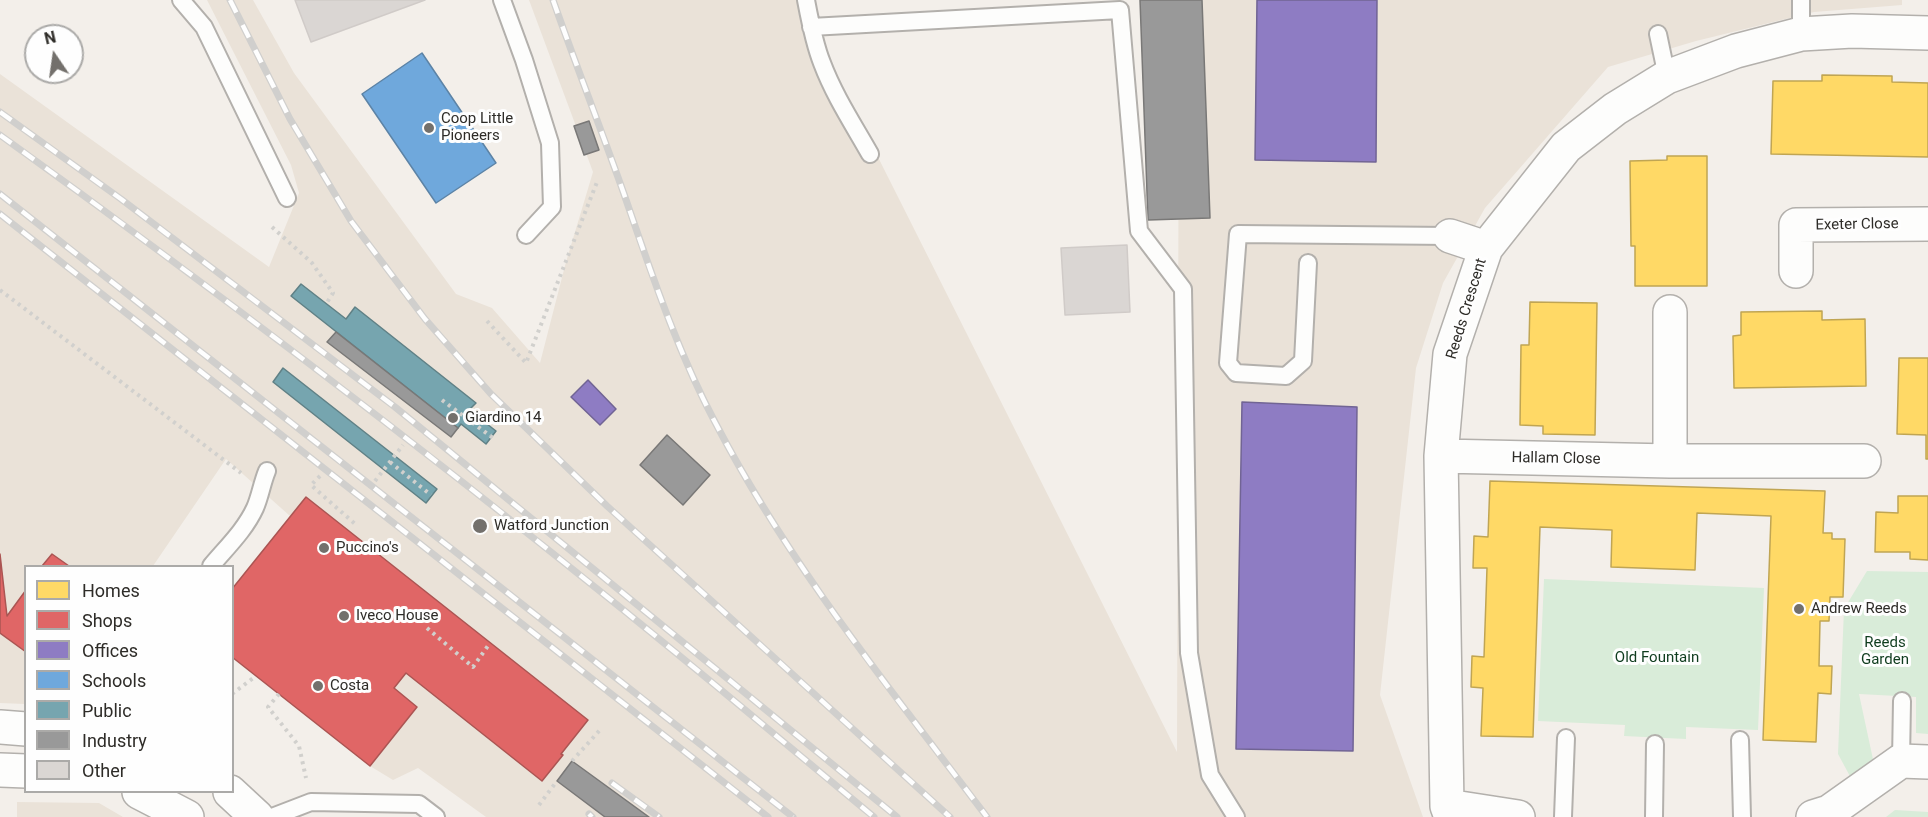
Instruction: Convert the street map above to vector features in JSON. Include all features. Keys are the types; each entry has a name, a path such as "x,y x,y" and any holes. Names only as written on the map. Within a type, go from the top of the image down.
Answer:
{"street":[{"name":"Reeds Crescent","path":"1449,811 1441,456 1450,354 1486,248 1566,147 1615,110 1667,78 1736,51 1802,34 1852,31 1928,33"},
{"name":"Exeter Close","path":"1797,271 1796,225 1928,224"},
{"path":"1450,236 1486,248"},
{"path":"1670,312 1670,461"},
{"name":"Hallam Close","path":"1441,456 1670,461 1864,461"},
{"path":"0,727 24,729"},
{"path":"1814,817 1829,812 1914,761"},
{"path":"0,770 24,771"},
{"path":"141,793 187,817"},
{"path":"231,793 257,817"},
{"path":"1449,811 1518,817"}],"lane":[{"path":"181,0 204,27 287,198"},
{"path":"502,0 550,143 552,207 526,234"},
{"path":"806,0 821,62 870,154"},
{"path":"1802,0 1802,34"},
{"path":"811,27 1093,6 1120,10 1139,231 1183,289 1189,653 1210,775 1236,817"},
{"path":"1658,34 1667,78"},
{"path":"1308,263 1303,362 1286,376 1236,372 1228,363 1238,234 1450,236"},
{"path":"213,565 247,522 256,506 260,487 267,471"},
{"path":"1902,702 1914,761"},
{"path":"1563,817 1566,738"},
{"path":"1740,740 1742,817"},
{"path":"1654,817 1655,744"},
{"path":"272,817 311,802 389,810 419,804 436,817"}],"path":[{"path":"487,321 526,363 597,182"},
{"path":"272,227 312,263 333,293 326,304"},
{"path":"0,290 260,487"},
{"path":"442,400 493,438 490,435"},
{"path":"375,481 403,444"},
{"path":"390,462 431,495"},
{"path":"320,476 311,485 356,524"},
{"path":"427,628 473,667 490,643"},
{"path":"234,692 256,676"},
{"path":"279,694 268,707 299,746 306,780"},
{"path":"572,761 600,730"},
{"path":"539,805 557,782"}],"shaded area":[{"path":"207,0 253,0 294,73 456,294 492,308 540,363 566,262 593,172 529,0 799,0 1177,752 1179,0 1902,0 1902,5 1814,12 1696,41 1608,67 1485,208 1443,283 1416,368 1380,695 1423,817 486,817 418,768 393,780 370,766 234,658 234,588 290,516 226,459 154,565 24,565 24,704 0,703 0,74 269,267 299,193 291,165"},
{"path":"17,802 99,803 123,817 17,817"}],"green space":[{"name":"Reeds Garden","path":"1867,571 1928,572 1928,734 1916,733 1916,697 1859,694 1874,764 1852,780 1838,754 1844,609"},
{"name":"Old Fountain","path":"1544,579 1764,588 1758,730 1686,727 1686,739 1624,736 1625,725 1538,721"},
{"path":"1895,810 1928,812 1928,817 1886,817"}],"building: Homes":[{"path":"1822,75 1892,76 1892,82 1928,83 1928,157 1771,154 1773,81 1822,81"},
{"path":"1667,156 1707,156 1707,286 1635,286 1635,246 1631,246 1630,161 1667,160"},
{"path":"1530,302 1597,303 1595,435 1543,434 1543,426 1520,425 1521,345 1529,345"},
{"path":"1822,311 1822,320 1865,319 1866,386 1734,388 1733,336 1741,335 1741,312"},
{"path":"1899,358 1928,358 1928,459 1926,459 1926,435 1897,434"},
{"name":"Andrew Reeds","path":"1490,481 1825,491 1823,533 1832,533 1832,539 1845,539 1843,597 1830,597 1829,621 1820,621 1819,666 1832,666 1831,694 1818,693 1816,742 1763,740 1771,516 1697,513 1695,570 1611,567 1612,530 1540,527 1533,737 1481,736 1483,688 1471,687 1472,656 1484,657 1487,568 1473,568 1474,536 1488,537"},
{"path":"1898,496 1928,496 1928,560 1910,559 1910,552 1875,552 1876,512 1898,513"}],"building: Shops":[{"name":"Iveco House","path":"306,497 588,720 542,781 406,673 394,688 417,707 370,766 234,659 234,587"},
{"path":"0,554 7,616 24,593 24,651 0,633"},
{"path":"52,554 68,565 43,565"}],"building: Offices":[{"path":"1257,0 1377,0 1376,162 1255,160"},
{"path":"588,380 616,409 600,425 571,397"},
{"path":"1242,402 1357,407 1353,751 1236,749"}],"building: Schools":[{"name":"Coop Little Pioneers","path":"422,53 496,163 436,203 362,94"}],"building: Public":[{"path":"301,284 346,319 355,307 476,403 469,410 496,431 486,444 461,424 458,428 291,296"},
{"path":"283,368 437,489 426,503 273,382"}],"building: Industry":[{"path":"1140,0 1202,0 1210,218 1148,220"},
{"path":"589,121 599,150 584,155 574,126"},
{"path":"336,332 458,428 451,437 327,342"},
{"path":"667,435 710,475 683,505 640,465"},
{"path":"572,761 649,817 605,817 557,781"}],"building: Other":[{"path":"295,0 425,0 311,42"},
{"path":"1127,245 1130,312 1065,315 1061,248"}],"railway":[{"path":"230,0 290,119 351,221 425,319 491,394 607,506 950,817"},
{"path":"553,0 666,311 689,368 716,424 745,476 809,577 843,626 987,817"},
{"path":"0,112 121,199 395,407 897,817"},
{"path":"0,135 157,249 388,424 649,630 874,817"},
{"path":"0,194 793,817"},
{"path":"0,214 768,817"},
{"path":"612,783 659,817"},
{"path":"589,814 592,817"}],"place":[{"name":"Coop Little Pioneers","path":"429,128"},
{"name":"Giardino 14","path":"453,418"},
{"name":"Watford Junction","path":"480,526"},
{"name":"Puccino's","path":"324,548"},
{"name":"Andrew Reeds","path":"1799,609"},
{"name":"Iveco House","path":"344,616"},
{"name":"Costa","path":"318,686"}]}
